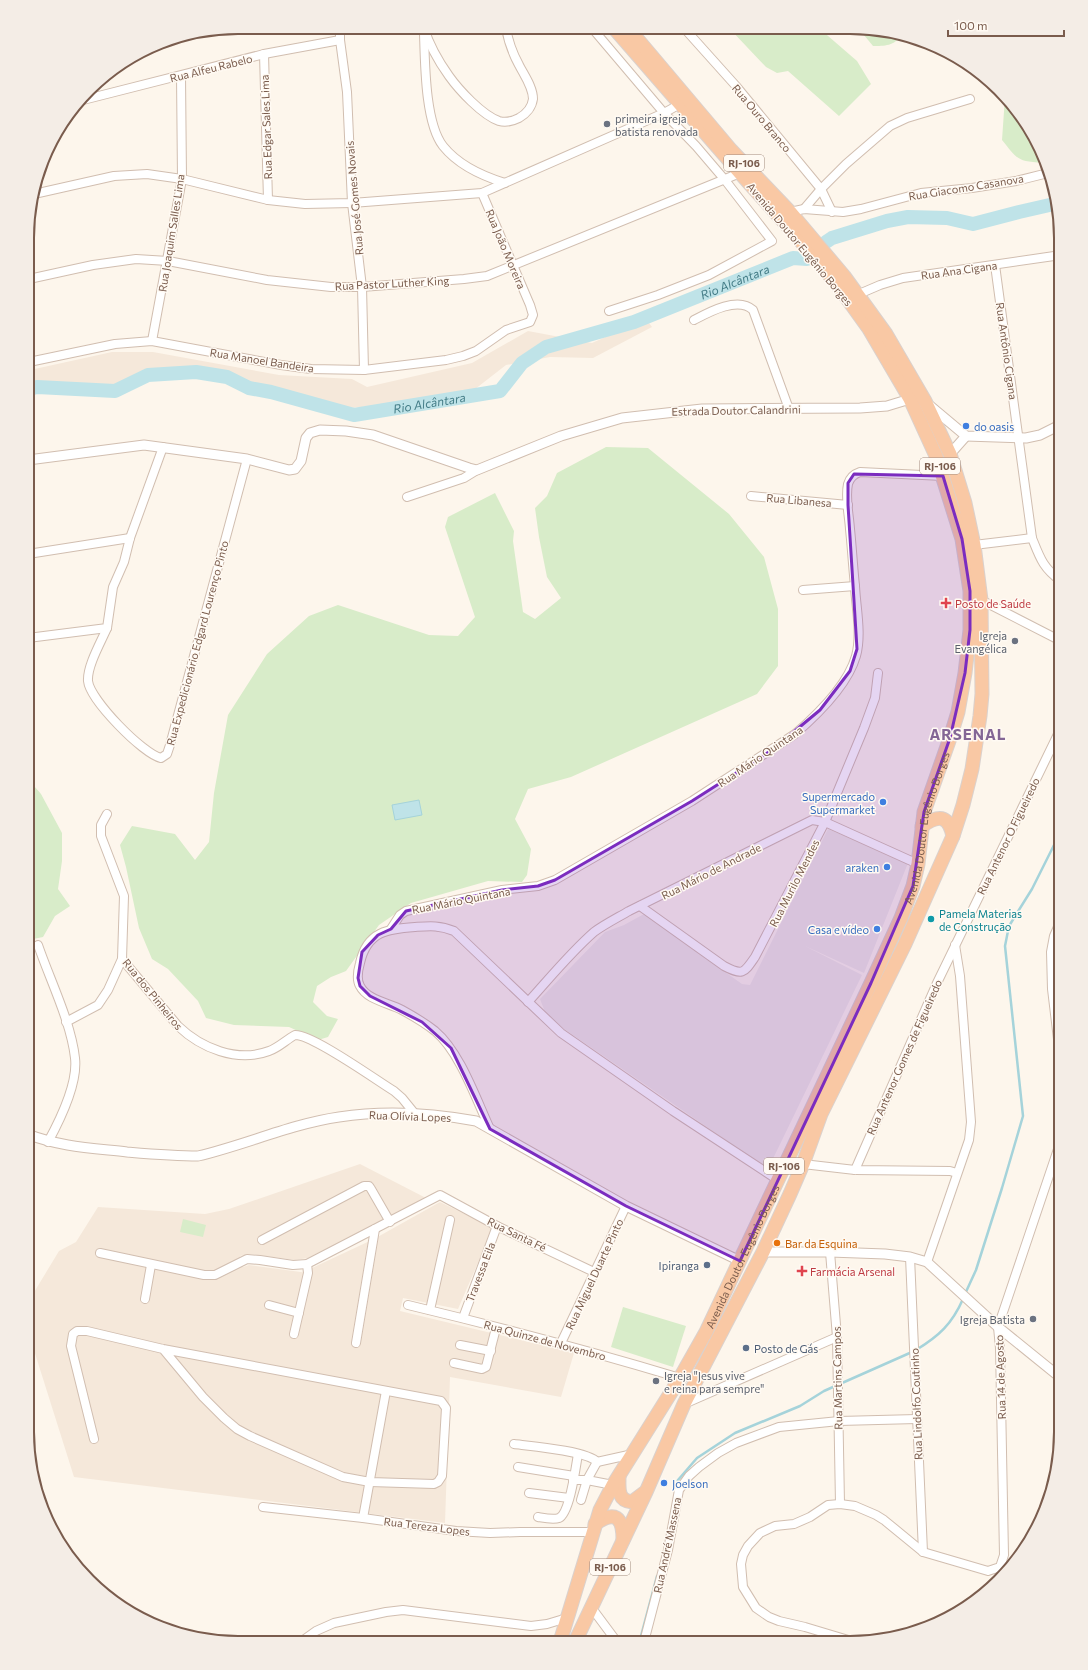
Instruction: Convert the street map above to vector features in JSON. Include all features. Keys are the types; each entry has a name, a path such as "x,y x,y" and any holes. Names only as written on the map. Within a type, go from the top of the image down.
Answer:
{"highway":[{"name":"Avenida Doutor Eugênio Borges","path":"562,1636 600,1510 616,1480 680,1378 706,1332 901,918 913,886 918,864 922,826 929,796 958,712 965,673 970,630 970,591 962,539 943,476 926,431 910,399 840,279 798,229 740,173 619,34"},
{"name":"Avenida Doutor Eugênio Borges","path":"633,34 731,150 790,212 798,229"},
{"name":"Avenida Doutor Eugênio Borges","path":"578,1636 590,1607 623,1542 646,1492 684,1404 762,1252 803,1164 821,1114 905,944 953,836 972,769 980,716 982,665 981,600 974,544 965,503 950,454 925,401 886,334 859,294 840,279"},
{"path":"922,826 934,818 944,819 950,824 953,836"},
{"path":"616,1480 619,1494 626,1502 632,1502 646,1492"},
{"path":"594,1528 604,1518 609,1517 617,1519 622,1524 623,1542"}],"street":[{"name":"Rua José Gomes Novais","path":"340,34 347,92 352,203 362,287 364,370"},
{"path":"424,34 429,107 434,126 442,145 454,157 483,176 505,183"},
{"path":"427,34 440,61 460,90 486,113 499,121 512,122 522,116 530,108 533,98 529,84 518,64 507,34"},
{"path":"599,34 664,114 696,146 725,180 772,241 709,275 658,295 609,311"},
{"name":"Rua Ouro Branco","path":"689,34 736,86 821,189 832,212"},
{"name":"Rua Alfeu Rabelo","path":"90,98 264,54 340,40"},
{"name":"Rua Edgar Sales Lima","path":"264,54 268,200"},
{"name":"Rua Joaquim Salles Lima","path":"152,341 182,179 181,76"},
{"path":"804,209 821,189 846,164 890,126 907,118 970,99"},
{"path":"39,193 114,176 147,174 182,179 268,200 305,204 352,203 482,193 664,114 680,104"},
{"name":"Rua Pastor Luther King","path":"34,278 93,265 136,259 168,261 267,280 331,287 362,287 487,276 740,173"},
{"name":"Rua Giacomo Casanova","path":"790,212 804,209 832,212 861,209 921,192 972,188 1016,181 1044,174"},
{"name":"Rua João Moreira","path":"482,193 530,305"},
{"name":"Rua Ana Cigana","path":"859,294 880,285 903,278 1054,256"},
{"name":"Rua Antônio Cigana","path":"995,265 1020,438 1032,538 1042,563 1054,576"},
{"path":"694,320 711,311 736,304 744,305 753,310 789,409"},
{"name":"Rua Manoel Bandeira","path":"34,361 115,344 152,341 281,365 312,369 364,370 446,360 476,351 506,330 530,322 533,315 530,305"},
{"name":"Estrada Doutor Calandrini","path":"407,497 464,478 478,470 561,436 622,418 702,409 789,409 887,406 910,399"},
{"path":"925,401 966,436 1026,438 1040,435 1054,427"},
{"path":"34,459 144,445 247,459 289,470 295,469 301,462 306,438 310,433 320,430 346,431 373,435 478,470"},
{"path":"950,454 966,436"},
{"path":"34,637 107,628 112,587 124,562 130,538 163,447"},
{"name":"Rua Expedicionário Edgard Lourenço Pinto","path":"107,628 90,669 88,681 92,692 113,720 136,742 151,754 161,758 167,754 170,745 247,459"},
{"name":"Rua Mário Quintana","path":"391,928 400,914 406,911 502,890 538,886 555,880 692,801 795,734 834,694 850,671 856,657 858,637 848,505 848,483 854,474 860,472 943,476"},
{"name":"Rua Libanesa","path":"751,496 848,505"},
{"path":"34,553 130,538"},
{"path":"974,544 1032,538"},
{"path":"803,590 855,586"},
{"path":"981,600 1054,637"},
{"name":"Rua Murilo Mendes","path":"640,906 724,966 739,973 744,972 756,957 825,822 875,698 878,673"},
{"name":"Rua Antenor O Figueiredo","path":"955,945 1054,742"},
{"name":"Rua dos Pinheiros","path":"107,814 100,831 124,896 122,959 186,1034 218,1051 232,1055 246,1056 269,1051 295,1035 304,1037 322,1046 394,1091 415,1114"},
{"name":"Rua Mário de Andrade","path":"528,1002 576,950 595,932 640,906 812,820 825,822 918,864"},
{"path":"490,1129 451,1048 436,1032 422,1022 401,1010 370,996 360,986 358,978 362,952 368,943 378,935 391,928 441,926 454,931 562,1033 673,1111 778,1180"},
{"path":"1054,936 1051,952 1054,1006"},
{"path":"38,945 66,1022 75,1059 75,1071 70,1094 48,1142"},
{"path":"927,1262 969,1140 971,1122 960,976 955,945"},
{"name":"Rua Antenor Gomes de Figueiredo","path":"855,1170 955,945"},
{"path":"66,1022 98,1005 108,990 122,959"},
{"name":"Rua Olívia Lopes","path":"34,1137 48,1142 83,1148 176,1156 198,1156 339,1117 371,1113 415,1114 476,1120 626,1206 740,1261"},
{"name":"Rua 14 de Agosto","path":"923,1552 988,1571 1000,1566 1004,1555 1000,1348 998,1327 1054,1161"},
{"path":"803,1164 855,1170 950,1171 957,1173"},
{"path":"100,1253 204,1276 216,1275 246,1259 292,1265 307,1264 390,1222 369,1186 364,1186 262,1240"},
{"name":"Rua Santa Fé","path":"390,1222 440,1195 497,1226 594,1272"},
{"name":"Rua Miguel Duarte Pinto","path":"562,1343 626,1206"},
{"path":"430,1310 450,1220"},
{"name":"Travessa Eila","path":"463,1318 497,1226"},
{"path":"356,1343 375,1229"},
{"path":"762,1252 830,1252 910,1256 927,1262 998,1327 1054,1372"},
{"name":"Rua Martins Campos","path":"830,1252 837,1337 840,1504"},
{"name":"Rua Lindolfo Coutinho","path":"910,1256 923,1552"},
{"path":"294,1334 308,1273 307,1264"},
{"path":"145,1299 151,1265"},
{"path":"269,1305 298,1313"},
{"name":"Rua Quinze de Novembro","path":"408,1305 463,1318 496,1328 562,1343 680,1378"},
{"path":"454,1363 482,1369 488,1364 496,1328"},
{"path":"94,1439 71,1346 73,1334 77,1331 87,1331 163,1349 438,1400 444,1404 446,1408 442,1476 438,1482 434,1484 370,1482 343,1478 257,1440 237,1429 203,1397 163,1349"},
{"path":"684,1404 837,1337"},
{"path":"460,1345 491,1351"},
{"path":"363,1518 386,1391"},
{"name":"Rua André Massena","path":"646,1636 668,1550 676,1500 679,1490 689,1476 718,1453 755,1435 778,1427 838,1421 917,1419"},
{"path":"514,1444 578,1454 591,1457 597,1462"},
{"path":"538,1517 559,1518 564,1514 569,1498 578,1454"},
{"path":"581,1500 587,1480 597,1462 633,1454"},
{"path":"518,1467 587,1480 616,1480"},
{"path":"529,1493 569,1498"},
{"path":"835,1636 779,1621 769,1617 756,1608 743,1587 741,1564 743,1555 760,1533 776,1526 794,1524 810,1517 828,1505 840,1504 855,1506 876,1515 923,1552"},
{"name":"Rua Tereza Lopes","path":"263,1507 363,1518 456,1531 490,1533 594,1528"},
{"path":"590,1607 612,1636"},
{"path":"310,1636 334,1622 386,1612 417,1611 531,1626 547,1624 567,1618"}],"highlighted area":[{"path":"854,474 943,476 962,539 970,591 970,630 965,673 950,738 924,812 913,886 871,983 740,1261 626,1206 490,1129 451,1048 422,1022 370,996 360,986 358,978 362,952 378,935 391,929 406,911 502,890 538,886 555,880 692,801 772,750 820,710 850,671 857,649 848,505 848,483"}],"shaded area":[{"path":"646,319 652,327 593,358 550,357 506,365 461,400 333,409 255,392 222,376 168,370 140,373 107,390 34,381 34,369 112,352 153,352 279,375 352,379 367,387 472,363 528,331 592,343"},
{"path":"828,829 908,863 864,973 805,946 862,975 768,1169 551,1020 545,1012 540,999 605,932 624,925 644,914 742,984 750,985"},
{"path":"360,1164 426,1198 308,1258 295,1260 250,1254 240,1256 243,1267 249,1265 308,1273 312,1268 374,1239 440,1202 493,1228 458,1309 403,1298 400,1311 574,1353 561,1397 450,1377 445,1523 74,1477 34,1350 34,1292 59,1251 76,1242 98,1207 205,1214 229,1209"}],"green space":[{"path":"735,34 826,34 857,61 871,84 839,116 788,71 777,73 766,67"},
{"path":"863,34 898,40 885,45 873,46"},
{"path":"1004,105 1027,136 1039,162 1023,160 1015,156 1002,140"},
{"path":"606,447 648,448 729,514 764,557 778,609 778,666 757,694 571,777 528,789 515,819 531,849 527,875 522,882 488,881 411,903 379,925 346,971 331,977 317,986 313,1002 327,1016 338,1019 328,1037 318,1040 289,1027 234,1025 206,1018 198,1001 168,969 152,959 139,928 120,845 132,826 175,834 195,860 209,842 214,793 228,715 267,654 309,616 338,605 429,635 458,636 475,617 445,527 448,517 495,493 514,531 513,541 523,612 535,619 561,598 547,577 535,508 547,496 557,473"},
{"path":"34,786 41,794 62,833 62,861 58,889 70,906 55,916 43,937 34,939"},
{"path":"183,1219 206,1225 203,1237 180,1232"},
{"path":"623,1307 686,1326 673,1367 611,1347"}],"water":[{"path":"419,800 422,815 395,820 392,805"}],"waterway":[{"name":"Rio Alcântara","path":"826,242 832,238 887,221 908,217 947,218 973,224 1051,205"},
{"name":"Rio Alcântara","path":"34,388 115,391 148,375 196,372 227,377 249,388 271,392 354,415 500,391 522,363 546,347 634,322 793,258 807,259"},
{"path":"965,1294 976,1270 1023,1116 1005,946 1009,926 1032,889 1054,845"},
{"path":"916,1350 932,1340 944,1329 954,1316 963,1299"},
{"path":"676,1489 678,1480 697,1458 735,1433 800,1406 824,1391 912,1352"},
{"path":"641,1636 657,1576"}],"place":[{"name":"primeira igreja batista renovada","path":"607,124"},
{"name":"do oasis","path":"966,426"},
{"name":"Posto de Saúde","path":"946,603"},
{"name":"Igreja Evangélica","path":"1015,641"},
{"name":"Supermercado Supermarket","path":"883,802"},
{"name":"araken","path":"887,867"},
{"name":"Pamela Materias de Construção","path":"931,919"},
{"name":"Casa e vídeo","path":"877,929"},
{"name":"Bar da Esquina","path":"777,1243"},
{"name":"Ipiranga","path":"707,1265"},
{"name":"Farmácia Arsenal","path":"802,1271"},
{"name":"Igreja Batista","path":"1033,1319"},
{"name":"Posto de Gás","path":"746,1348"},
{"name":"Igreja \"Jesus vive e reina para sempre\"","path":"656,1381"},
{"name":"Joelson","path":"664,1483"}],"district":[{"name":"ARSENAL","path":"968,734"}]}
